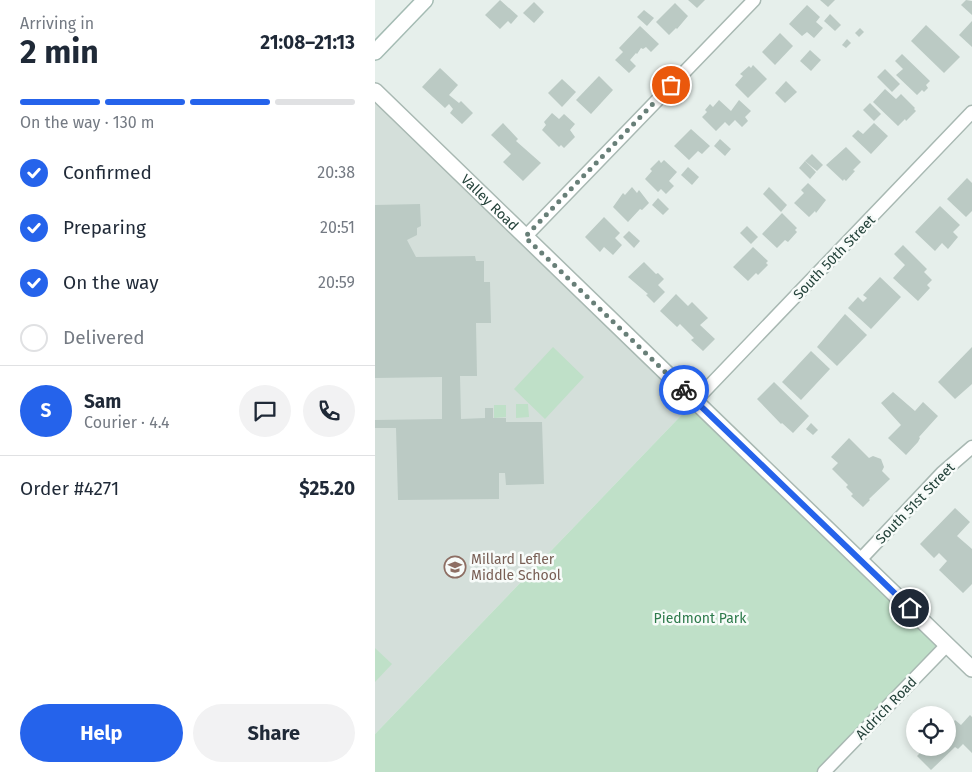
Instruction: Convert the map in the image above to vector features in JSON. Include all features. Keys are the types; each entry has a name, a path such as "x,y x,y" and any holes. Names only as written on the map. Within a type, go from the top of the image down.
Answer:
{"street":[{"path":"375,52 425,0"},
{"path":"525,237 754,0"},
{"name":"Valley Road","path":"375,91 972,669"},
{"name":"South 50th Street","path":"695,400 972,112"},
{"name":"South 51st Street","path":"860,560 942,473 972,447"},
{"name":"Aldrich Road","path":"824,772 947,644"}],"shaded area":[{"name":"Millard Lefler Middle School","path":"375,91 695,401 375,734"}],"green space":[{"path":"553,347 584,377 545,419 514,389"},
{"name":"Piedmont Park","path":"695,401 947,645 824,772 375,772 375,734"},
{"path":"516,404 528,404 529,417 516,418"},
{"path":"494,405 506,405 506,417 494,418"},
{"path":"375,648 392,664 375,682"}],"building":[{"path":"500,0 518,16 511,24 508,21 500,29 485,15"},
{"path":"688,0 705,0 697,8"},
{"path":"820,0 835,0 828,7"},
{"path":"966,0 972,1 972,15 961,5"},
{"path":"534,2 544,12 534,23 523,13"},
{"path":"675,3 688,16 669,35 656,22"},
{"path":"807,5 820,17 816,22 823,28 814,38 807,32 802,36 789,24"},
{"path":"644,10 654,18 647,26 637,17"},
{"path":"830,14 841,25 835,31 824,21"},
{"path":"972,21 972,47 959,35"},
{"path":"926,25 960,57 944,73 911,41"},
{"path":"640,26 659,44 651,52 646,47 641,48 630,60 636,66 629,73 615,60 623,52 619,48"},
{"path":"860,28 864,32 859,37 855,33"},
{"path":"780,33 793,46 775,65 762,52"},
{"path":"847,39 851,43 846,48 842,45"},
{"path":"810,50 821,60 811,71 800,61"},
{"path":"902,54 930,81 926,85 928,88 924,92 922,90 917,95 896,75 903,69 895,61"},
{"path":"753,65 767,79 748,98 735,85 743,76 740,74"},
{"path":"440,68 458,85 449,95 459,103 461,101 473,113 462,124 450,113 453,109 449,104 445,108 422,87"},
{"path":"885,69 900,84 892,92 877,77"},
{"path":"599,76 613,90 591,114 576,100"},
{"path":"562,79 576,92 562,107 548,93"},
{"path":"786,81 797,92 785,103 775,93"},
{"path":"885,89 896,99 901,94 915,108 916,111 898,126 873,102"},
{"path":"719,100 731,111 739,100 751,111 745,117 748,121 742,127 735,120 729,126 725,122 716,131 702,117 707,112 705,110 710,104 713,107"},
{"path":"870,103 881,114 874,121 863,110"},
{"path":"552,113 559,119 564,114 575,124 570,130 575,137 564,148 561,145 559,147 542,130 546,125 544,122"},
{"path":"503,123 518,139 516,141 541,163 523,181 503,162 511,154 491,135"},
{"path":"874,123 888,136 871,154 852,136 858,130 863,134"},
{"path":"691,129 710,146 702,154 698,151 689,160 674,146"},
{"path":"720,139 731,149 725,156 714,146"},
{"path":"846,147 861,162 846,181 844,179 843,181 826,165"},
{"path":"812,154 823,165 817,171 805,161"},
{"path":"659,160 661,163 664,160 677,172 669,181 674,186 666,194 661,189 658,192 645,179 652,171 650,169"},
{"path":"805,161 816,172 810,179 799,168"},
{"path":"688,167 699,177 692,185 681,175"},
{"path":"967,178 972,183 972,211 966,217 947,199"},
{"path":"808,183 826,200 816,213 815,211 809,217 794,203 804,193 801,190"},
{"path":"632,187 637,193 639,190 649,203 642,210 640,209 628,222 613,207 623,193 625,195"},
{"path":"769,187 787,205 781,212 763,194"},
{"path":"658,198 669,209 663,215 652,205"},
{"path":"420,204 421,226 417,228 417,235 407,240 416,257 475,256 476,261 484,261 484,282 490,282 491,323 476,323 477,376 460,376 461,419 485,418 485,408 493,408 493,418 506,418 506,422 542,422 544,484 506,485 505,473 499,473 499,499 398,500 396,428 375,428 375,420 442,419 442,377 375,378 375,205"},
{"path":"940,206 960,225 953,232 958,237 948,249 942,243 935,251 915,232"},
{"path":"782,213 797,228 795,230 797,232 788,242 785,240 777,248 762,234"},
{"path":"604,217 620,233 615,238 622,245 613,255 604,247 600,252 585,237"},
{"path":"747,226 758,237 751,244 740,233"},
{"path":"629,231 640,241 634,248 623,237"},
{"path":"903,245 927,269 924,272 932,280 927,285 930,288 918,301 893,278 905,265 894,254"},
{"path":"753,247 768,261 766,263 768,265 758,275 756,273 748,281 733,267"},
{"path":"644,262 664,279 658,285 665,292 654,303 646,295 648,294 628,277"},
{"path":"880,277 901,297 871,329 848,308 858,297 863,302 867,298 863,295"},
{"path":"676,294 688,306 692,302 708,318 700,325 715,339 703,351 691,340 694,338 680,324 677,327 660,311"},
{"path":"845,314 867,335 837,366 817,347"},
{"path":"972,347 972,384 955,399 938,382"},
{"path":"811,351 830,369 801,400 782,382"},
{"path":"774,382 809,416 793,433 781,424 757,399"},
{"path":"893,392 915,411 923,402 938,416 906,455 888,438 901,425 881,403"},
{"path":"811,423 818,430 813,435 806,429"},
{"path":"849,438 869,458 873,456 881,459 884,467 882,471 890,479 863,507 851,496 853,494 846,487 848,485 832,469 838,463 831,457"},
{"path":"955,508 970,522 957,536 972,549 972,584 963,593 939,570 947,561 939,553 934,558 920,544"},
{"path":"970,715 972,717 972,753 963,744 958,749 956,748 956,721 961,725"},
{"path":"917,756 946,756 931,770"}],"way so far":[{"path":"671,85 525,237 684,390"}],"place":[{"name":"Millard Lefler Middle School","path":"455,567"}],"route":[{"path":"684,390 910,608"}]}
